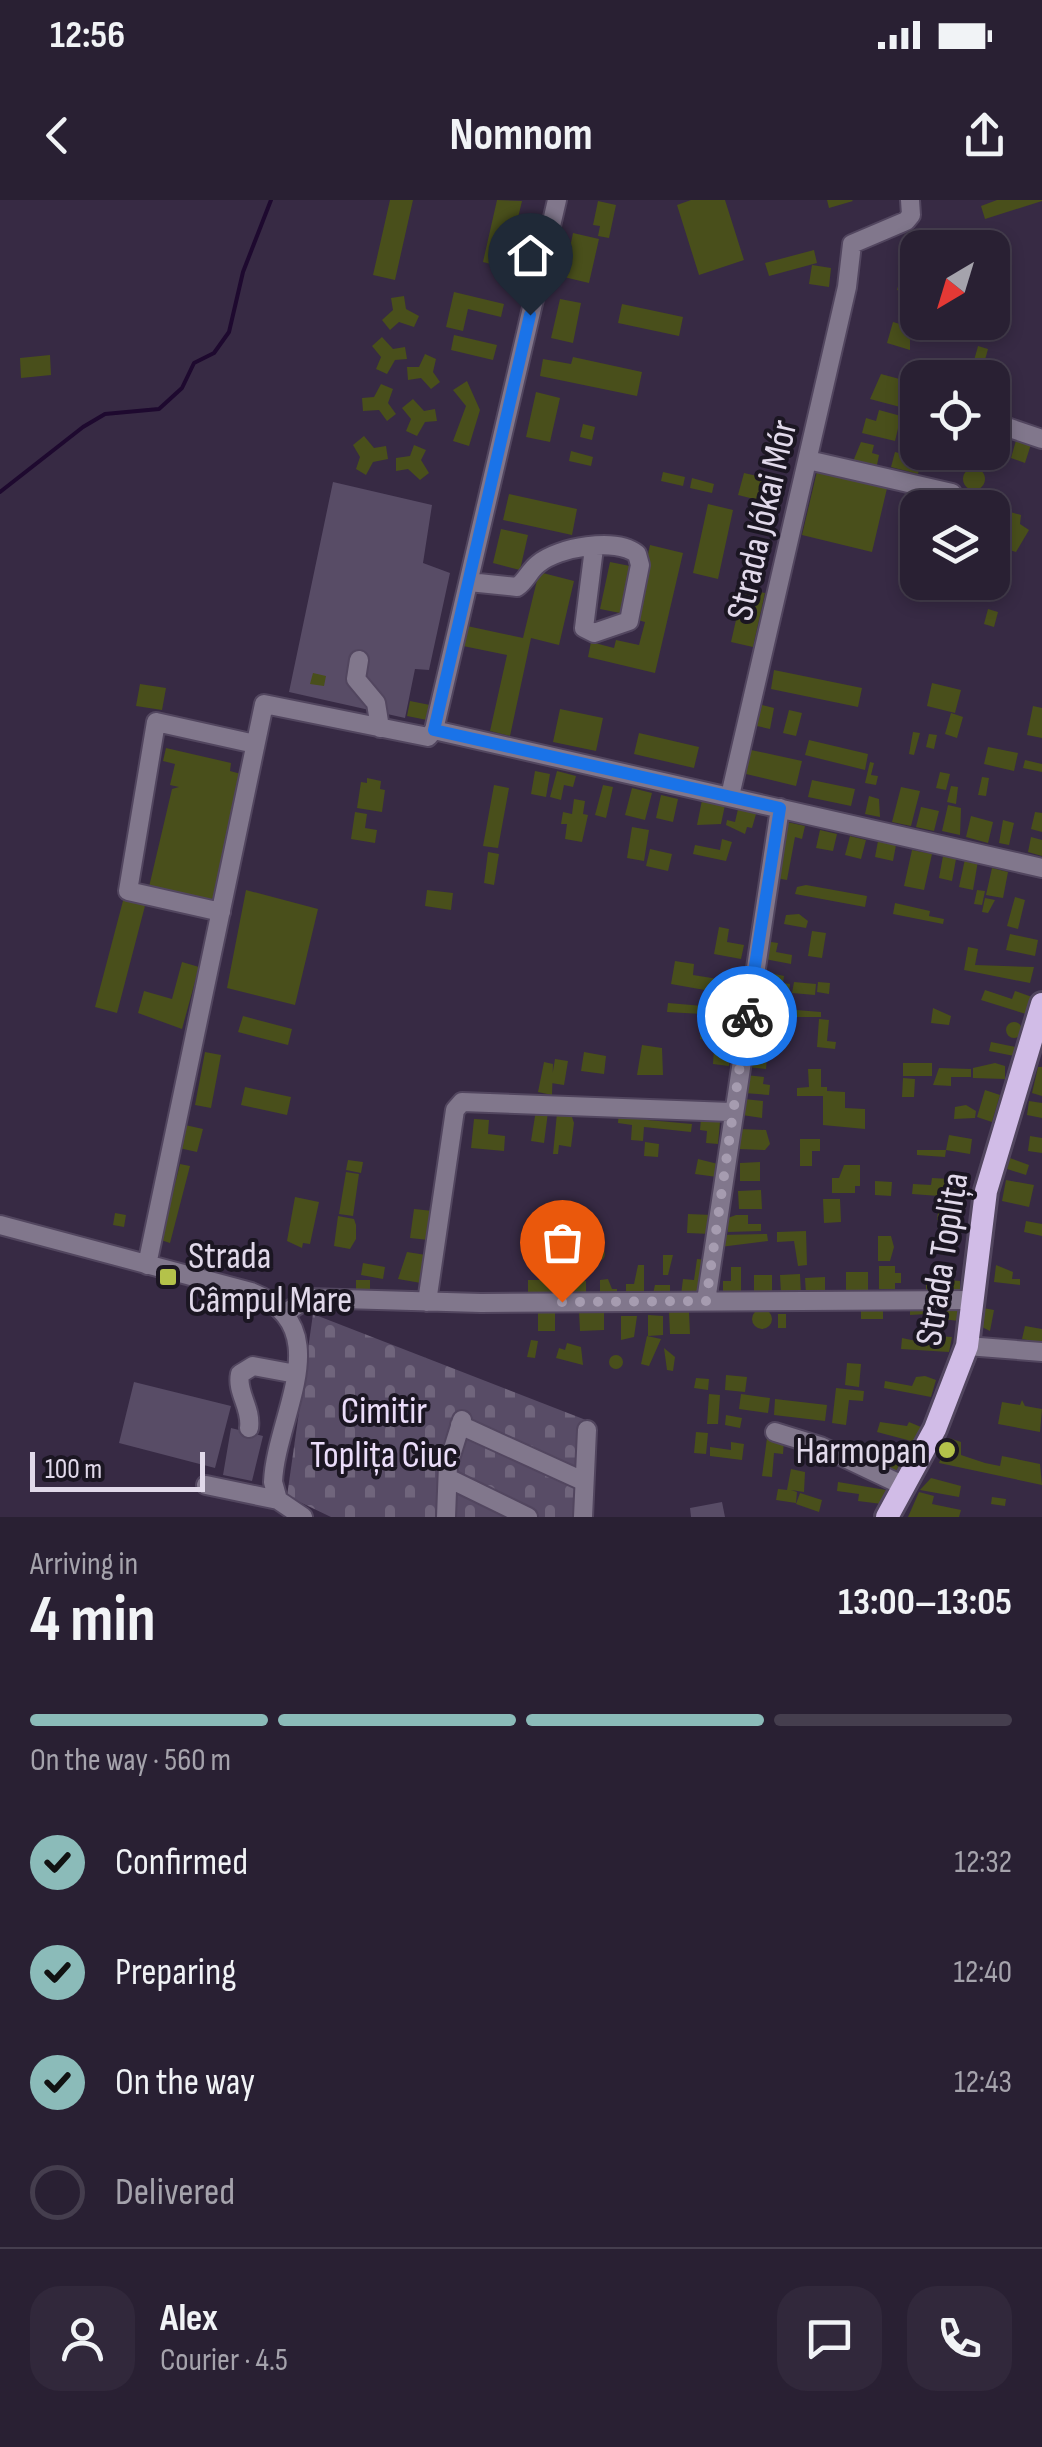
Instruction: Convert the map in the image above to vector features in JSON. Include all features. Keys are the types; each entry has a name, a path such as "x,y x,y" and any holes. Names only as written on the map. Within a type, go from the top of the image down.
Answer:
{"main road":[{"name":"Strada Toplița","path":"887,1517 935,1429 966,1346 961,1300 986,1191 1042,1004"}],"street":[{"path":"148,1264 264,704 428,736 434,730 557,200"},
{"name":"Strada Jókai Mór","path":"730,796 847,287 849,249 856,240 906,221 910,200"},
{"path":"1010,428 1042,439"},
{"path":"808,460 935,490"},
{"path":"468,582 516,587 546,558 594,548 626,547 637,554 640,565 629,621 594,633 583,622 594,548"},
{"path":"359,660 356,679 375,700 374,727"},
{"path":"221,912 128,891 156,722 255,744"},
{"path":"434,730 1042,868"},
{"path":"706,1301 780,808"},
{"path":"427,1302 458,1105 608,1104 732,1112"},
{"path":"0,1224 251,1292 287,1312 298,1341 296,1374 274,1461 278,1500"},
{"path":"287,1312 308,1298 427,1302 961,1300"},
{"path":"966,1346 1042,1352"},
{"path":"249,1428 250,1412 238,1382 240,1374 254,1366 296,1374"},
{"path":"452,1515 450,1452 461,1423 583,1481"},
{"path":"583,1517 587,1430"},
{"path":"775,1432 820,1446 904,1486"},
{"path":"448,1478 528,1517"},
{"path":"206,1485 278,1500 302,1517"}],"green space":[{"path":"333,482 432,505 423,563 450,573 429,670 415,669 405,718 289,692"},
{"name":"Cimitir Toplița Ciuc","path":"313,1314 591,1422 590,1517 331,1517 287,1496"},
{"path":"134,1382 231,1406 215,1468 119,1443"},
{"path":"231,1428 263,1436 252,1481 223,1475"},
{"path":"722,1502 725,1517 691,1517 690,1508"}],"building":[{"path":"390,200 413,200 395,280 373,275"},
{"path":"497,200 522,201 506,268 483,262"},
{"path":"691,200 725,200 744,260 699,275 677,205"},
{"path":"827,200 852,200 853,201 829,208"},
{"path":"997,200 1042,201 985,219 981,206"},
{"path":"598,201 616,205 609,238 598,236 600,226 593,225"},
{"path":"573,233 599,239 589,283 564,277"},
{"path":"814,250 817,263 769,276 765,263"},
{"path":"812,265 831,268 829,287 809,284"},
{"path":"454,292 504,304 501,317 468,309 463,331 446,327"},
{"path":"404,296 406,309 419,316 414,327 399,322 390,330 382,320 393,310 391,298"},
{"path":"560,299 581,303 573,343 551,338"},
{"path":"622,304 683,317 679,336 618,323"},
{"path":"893,322 900,324 900,340 910,340 910,350 887,343"},
{"path":"454,335 497,345 493,360 451,350"},
{"path":"382,337 393,349 405,347 407,359 395,360 387,374 376,369 381,357 372,346"},
{"path":"978,346 988,349 985,360 974,360"},
{"path":"425,354 436,359 433,372 440,382 431,389 421,378 408,380 407,367 419,367"},
{"path":"50,355 51,375 21,378 20,358"},
{"path":"573,357 642,372 637,396 540,376 543,359 571,364"},
{"path":"881,374 900,379 900,407 870,399"},
{"path":"467,381 480,410 469,446 453,441 466,406 453,390"},
{"path":"381,384 393,389 388,403 396,414 387,421 379,410 363,411 362,398 374,397"},
{"path":"536,392 560,398 550,442 526,437"},
{"path":"413,399 424,411 435,409 437,421 425,422 417,436 406,431 411,419 402,408"},
{"path":"879,410 900,416 895,441 862,433 866,418 876,421"},
{"path":"583,424 595,427 592,440 580,437"},
{"path":"364,436 374,448 386,446 388,459 373,462 366,475 356,469 360,457 353,445"},
{"path":"1017,437 1032,441 1025,463 1011,458"},
{"path":"861,442 874,445 872,453 879,455 876,470 852,464"},
{"path":"414,445 426,450 421,460 429,473 420,480 408,469 396,471 396,458 410,456"},
{"path":"571,451 593,457 591,466 569,461"},
{"path":"895,452 900,453 900,469 891,467"},
{"path":"818,467 888,484 872,552 802,535"},
{"path":"969,470 979,470 984,483 978,489 970,489 964,483"},
{"path":"663,472 685,477 683,486 661,481"},
{"path":"744,473 775,480 770,503 738,495"},
{"path":"692,478 714,484 712,493 690,488"},
{"path":"509,494 577,509 572,535 503,520"},
{"path":"708,504 733,510 718,579 693,573"},
{"path":"1010,512 1021,515 1020,524 1029,530 1016,552 1010,550"},
{"path":"501,529 528,535 520,570 493,563"},
{"path":"650,545 683,553 655,673 588,657 591,642 614,648 616,640 639,645 645,622 634,619"},
{"path":"610,562 630,566 620,613 600,609"},
{"path":"539,572 574,581 559,645 531,638 510,736 490,731 507,655 463,646 467,626 523,638"},
{"path":"743,589 765,593 753,647 731,642"},
{"path":"988,609 998,612 994,627 984,624"},
{"path":"774,670 862,688 858,707 771,689"},
{"path":"313,673 326,676 324,686 310,684"},
{"path":"932,683 961,690 955,713 927,706"},
{"path":"140,684 166,688 162,710 136,706"},
{"path":"410,701 430,705 427,720 407,716"},
{"path":"762,705 774,708 770,729 757,726"},
{"path":"1033,706 1042,708 1042,738 1027,735"},
{"path":"560,709 603,718 596,751 553,742"},
{"path":"789,710 802,713 796,736 783,733"},
{"path":"951,713 963,717 957,738 945,734"},
{"path":"913,732 920,733 914,755 909,754"},
{"path":"639,733 699,747 694,768 634,754"},
{"path":"929,734 937,735 934,749 926,747"},
{"path":"809,740 868,754 865,770 805,755"},
{"path":"988,747 1018,753 1014,771 984,764"},
{"path":"166,748 231,763 230,771 241,774 212,902 149,887 172,789 179,787 170,785 175,764 163,761"},
{"path":"751,750 802,761 796,786 746,774"},
{"path":"1025,760 1042,764 1042,772 1023,768"},
{"path":"870,762 874,763 871,775 878,776 876,785 865,783"},
{"path":"535,771 550,774 546,797 531,794"},
{"path":"557,771 576,776 573,787 564,785 561,800 550,797"},
{"path":"940,772 950,774 946,790 936,788"},
{"path":"982,777 989,778 986,796 978,795"},
{"path":"367,778 381,781 380,789 385,790 382,812 357,808 361,782 367,783"},
{"path":"812,780 855,789 851,806 808,797"},
{"path":"494,785 509,788 498,848 483,846"},
{"path":"603,785 613,787 606,818 595,815"},
{"path":"951,786 958,787 956,804 947,802"},
{"path":"901,787 920,791 911,826 892,822"},
{"path":"632,788 652,793 645,820 625,815"},
{"path":"661,795 678,799 673,822 656,818"},
{"path":"869,796 879,799 880,817 865,814"},
{"path":"574,799 585,801 583,814 588,815 582,842 565,839 567,824 561,824 563,812 572,814"},
{"path":"702,800 725,805 721,824 697,825"},
{"path":"948,805 961,808 960,835 942,831"},
{"path":"921,807 939,811 934,831 916,827"},
{"path":"738,809 756,814 752,828 747,827 745,834 726,825 727,820 735,822"},
{"path":"355,812 367,814 365,828 377,830 375,843 351,839"},
{"path":"1035,812 1042,813 1042,832 1031,829"},
{"path":"971,816 993,822 988,843 966,837"},
{"path":"1003,820 1014,823 1009,845 999,843"},
{"path":"787,822 805,826 802,839 795,837 787,880 776,878"},
{"path":"632,827 649,830 644,861 627,858"},
{"path":"820,830 837,834 833,851 816,848"},
{"path":"850,836 866,840 861,859 845,855"},
{"path":"1031,837 1042,840 1042,856 1028,852"},
{"path":"722,839 732,842 726,861 693,854 695,845 720,850"},
{"path":"878,841 896,845 893,861 875,857"},
{"path":"650,849 672,854 668,871 646,866"},
{"path":"912,850 932,854 924,890 904,886"},
{"path":"488,852 499,854 494,885 484,883"},
{"path":"943,856 956,859 952,881 939,878"},
{"path":"965,859 978,861 973,890 959,887"},
{"path":"992,868 1008,872 1003,898 986,895"},
{"path":"806,885 867,896 865,907 795,894 797,887"},
{"path":"246,890 318,909 295,1005 227,988"},
{"path":"427,890 453,893 451,910 425,906"},
{"path":"977,890 985,891 982,905 974,904"},
{"path":"124,897 146,902 117,1013 95,1007"},
{"path":"1015,897 1025,900 1018,929 1007,926"},
{"path":"985,898 995,900 988,913 982,912"},
{"path":"895,903 930,911 929,916 944,919 943,924 893,914"},
{"path":"799,914 808,921 806,928 784,924 786,915"},
{"path":"719,927 729,929 727,942 744,945 741,959 714,954"},
{"path":"812,931 826,933 822,958 808,956"},
{"path":"1010,934 1038,940 1035,956 1006,950"},
{"path":"764,941 778,943 776,952 792,955 791,964 760,958"},
{"path":"968,947 978,949 975,965 1034,967 1030,983 964,970"},
{"path":"675,961 694,964 693,975 718,979 716,992 671,984"},
{"path":"182,962 199,967 182,1029 138,1013 144,991 172,999"},
{"path":"765,972 784,976 783,983 790,984 789,993 763,989"},
{"path":"722,973 745,978 741,1000 717,995"},
{"path":"794,982 816,984 815,995 792,993"},
{"path":"818,982 830,983 829,994 817,992"},
{"path":"985,990 1012,999 1015,991 1032,997 1026,1014 981,1000"},
{"path":"762,999 777,1000 776,1007 793,1009 793,1016 760,1017"},
{"path":"668,1003 703,1006 702,1014 667,1012"},
{"path":"933,1008 951,1016 949,1025 931,1023"},
{"path":"723,1009 738,1011 737,1018 727,1017 726,1024 709,1022 707,1040 700,1039 702,1016 722,1018"},
{"path":"796,1010 821,1012 821,1017 795,1017"},
{"path":"243,1016 292,1029 288,1045 238,1032"},
{"path":"819,1019 829,1020 827,1041 836,1042 835,1049 817,1047"},
{"path":"1014,1022 1022,1030 1014,1038 1006,1030"},
{"path":"759,1025 773,1026 772,1033 789,1034 788,1045 757,1042"},
{"path":"991,1042 1021,1048 1019,1057 989,1051"},
{"path":"642,1045 662,1048 663,1075 637,1075"},
{"path":"714,1047 731,1049 729,1066 713,1064"},
{"path":"205,1052 221,1055 211,1108 195,1105"},
{"path":"584,1052 606,1056 604,1074 581,1071"},
{"path":"749,1052 767,1057 766,1069 747,1067"},
{"path":"555,1059 568,1061 564,1085 551,1083"},
{"path":"544,1062 553,1064 552,1095 538,1092"},
{"path":"903,1063 932,1063 932,1076 903,1076"},
{"path":"995,1063 1005,1066 1005,1079 973,1078 973,1068"},
{"path":"1038,1067 1042,1067 1042,1096 1032,1093"},
{"path":"939,1068 971,1069 971,1077 951,1077 951,1086 933,1085"},
{"path":"808,1069 821,1069 821,1087 827,1087 827,1091 845,1092 845,1108 865,1109 865,1129 823,1125 823,1096 797,1096 797,1088 809,1087"},
{"path":"746,1075 764,1077 763,1084 770,1085 769,1095 744,1093"},
{"path":"903,1078 915,1079 914,1097 902,1097"},
{"path":"245,1087 291,1097 287,1115 241,1105"},
{"path":"985,1090 1000,1095 992,1122 977,1117"},
{"path":"744,1099 763,1101 762,1118 742,1115"},
{"path":"1029,1101 1042,1103 1042,1118 1027,1115"},
{"path":"966,1105 976,1111 975,1118 954,1119 955,1107"},
{"path":"619,1109 649,1112 648,1120 692,1124 691,1132 644,1127 643,1141 631,1140 632,1125 618,1123"},
{"path":"536,1110 548,1112 544,1143 531,1141"},
{"path":"557,1113 571,1114 574,1123 571,1147 559,1145 558,1154 553,1154"},
{"path":"701,1118 720,1122 718,1144 706,1143 707,1131 700,1130"},
{"path":"474,1119 489,1120 488,1134 505,1136 504,1151 471,1148"},
{"path":"185,1125 203,1129 197,1152 179,1148"},
{"path":"739,1129 766,1130 770,1144 765,1150 739,1149"},
{"path":"949,1135 972,1139 970,1154 946,1150"},
{"path":"1030,1136 1042,1138 1042,1153 1028,1151"},
{"path":"800,1139 820,1139 820,1151 812,1151 812,1166 800,1166"},
{"path":"645,1142 659,1144 658,1157 644,1156"},
{"path":"917,1150 946,1150 945,1157 917,1155"},
{"path":"1010,1158 1029,1165 1026,1175 1007,1169"},
{"path":"698,1159 718,1164 717,1177 695,1174"},
{"path":"348,1160 363,1162 361,1173 346,1170"},
{"path":"760,1162 760,1181 740,1181 740,1163"},
{"path":"180,1164 190,1166 170,1243 161,1240"},
{"path":"844,1165 860,1165 860,1186 855,1186 855,1193 832,1193 832,1178 839,1178"},
{"path":"346,1172 359,1174 353,1216 339,1214"},
{"path":"932,1178 967,1180 966,1198 912,1194 913,1184 931,1185"},
{"path":"1006,1180 1034,1185 1029,1207 1002,1201"},
{"path":"875,1181 892,1182 891,1196 875,1195"},
{"path":"761,1190 762,1209 739,1209 738,1191"},
{"path":"295,1197 319,1202 310,1244 303,1243 302,1248 287,1241"},
{"path":"823,1199 840,1199 841,1222 824,1223"},
{"path":"939,1205 964,1208 962,1223 937,1220"},
{"path":"414,1209 433,1211 429,1240 410,1238"},
{"path":"115,1213 126,1215 124,1227 113,1225"},
{"path":"688,1214 712,1215 711,1234 687,1233"},
{"path":"748,1215 748,1224 761,1224 761,1231 728,1232 728,1218"},
{"path":"338,1216 354,1219 356,1239 350,1249 334,1246"},
{"path":"1026,1221 1042,1224 1042,1236 1024,1232"},
{"path":"806,1231 807,1265 798,1266 794,1241 777,1242 777,1232"},
{"path":"767,1234 768,1241 720,1247 720,1235"},
{"path":"878,1236 891,1236 894,1247 890,1261 878,1261"},
{"path":"942,1238 958,1240 956,1256 940,1254"},
{"path":"560,1245 581,1245 581,1253 568,1253 568,1262 561,1263"},
{"path":"598,1247 605,1254 598,1261 591,1254"},
{"path":"407,1252 426,1255 421,1283 398,1279"},
{"path":"663,1255 673,1255 668,1275 663,1275"},
{"path":"697,1259 706,1260 703,1297 681,1295 683,1279 694,1280"},
{"path":"574,1262 581,1269 574,1276 567,1269"},
{"path":"363,1263 385,1267 383,1279 361,1275"},
{"path":"638,1265 644,1265 644,1298 626,1298 626,1284 634,1284"},
{"path":"996,1265 1013,1272 1012,1279 1020,1279 1020,1285 994,1282"},
{"path":"879,1266 895,1266 895,1273 901,1273 901,1283 895,1283 895,1289 879,1289"},
{"path":"731,1267 741,1267 741,1293 723,1294 723,1281 731,1281"},
{"path":"846,1272 868,1272 868,1292 846,1292"},
{"path":"800,1274 801,1294 781,1294 780,1275"},
{"path":"754,1275 772,1275 772,1293 754,1294"},
{"path":"825,1277 825,1293 806,1294 805,1278"},
{"path":"608,1279 612,1289 617,1289 617,1298 600,1298 600,1280"},
{"path":"939,1279 960,1281 960,1291 926,1291 926,1283 939,1284"},
{"path":"356,1280 370,1280 370,1293 356,1292"},
{"path":"528,1280 562,1280 562,1295 528,1295"},
{"path":"571,1281 586,1281 586,1298 571,1298"},
{"path":"655,1285 670,1285 670,1298 652,1298"},
{"path":"936,1305 961,1308 959,1321 933,1318"},
{"path":"932,1306 927,1314 910,1315 910,1307"},
{"path":"861,1307 883,1307 883,1319 861,1319"},
{"path":"983,1308 994,1310 990,1331 980,1326"},
{"path":"762,1309 772,1319 762,1329 752,1319"},
{"path":"538,1310 555,1310 555,1331 538,1331"},
{"path":"579,1311 604,1311 604,1330 580,1331"},
{"path":"669,1312 689,1312 690,1334 670,1334"},
{"path":"778,1314 786,1314 786,1328 778,1328"},
{"path":"648,1315 663,1316 663,1335 648,1336"},
{"path":"621,1316 637,1316 634,1337 621,1340"},
{"path":"1025,1326 1042,1329 1042,1343 1022,1339"},
{"path":"647,1336 661,1339 649,1366 641,1364"},
{"path":"934,1336 952,1337 949,1352 901,1349 902,1338 921,1342 934,1340"},
{"path":"531,1340 538,1341 535,1358 527,1357"},
{"path":"567,1343 581,1347 583,1365 556,1358 559,1348 565,1350"},
{"path":"664,1348 675,1357 673,1371 667,1370"},
{"path":"616,1355 623,1362 616,1369 609,1362"},
{"path":"847,1363 861,1364 859,1387 845,1385"},
{"path":"726,1375 747,1377 745,1392 725,1390"},
{"path":"916,1377 936,1380 931,1397 884,1388 885,1381 912,1386"},
{"path":"696,1378 709,1379 708,1390 694,1388"},
{"path":"836,1388 864,1391 863,1401 849,1400 846,1425 832,1423"},
{"path":"709,1394 720,1395 718,1424 707,1424"},
{"path":"741,1394 770,1398 768,1413 739,1409"},
{"path":"775,1399 827,1405 825,1421 774,1415"},
{"path":"1022,1400 1025,1406 1042,1409 1040,1432 998,1424 1002,1402 1020,1405"},
{"path":"726,1415 742,1418 740,1428 725,1425"},
{"path":"880,1422 907,1426 909,1422 921,1427 915,1442 877,1432"},
{"path":"696,1432 708,1433 706,1454 694,1453"},
{"path":"767,1438 784,1440 783,1454 774,1453 772,1477 762,1476"},
{"path":"949,1438 961,1442 961,1455 985,1463 1000,1466 1002,1456 1040,1464 1042,1485 939,1463"},
{"path":"731,1442 744,1444 742,1460 710,1456 710,1447 731,1450"},
{"path":"862,1447 901,1461 894,1476 857,1458"},
{"path":"791,1469 805,1472 804,1492 791,1490 797,1492 796,1503 776,1500 778,1489 787,1490"},
{"path":"931,1478 961,1486 959,1497 920,1490"},
{"path":"838,1482 886,1490 882,1504 858,1501 859,1494 837,1491"},
{"path":"919,1492 934,1496 932,1504 961,1510 959,1517 908,1517"},
{"path":"800,1493 822,1500 819,1512 796,1504"},
{"path":"992,1497 1006,1499 1005,1506 991,1504"}],"waterway":[{"path":"0,492 105,414 159,409 182,388 194,363 214,353 229,332 243,272 271,200"}],"way so far":[{"path":"562,1302 706,1301 747,1016"}],"place":[{"name":"Strada Câmpul Mare","path":"168,1277"},
{"name":"Harmopan","path":"947,1450"}],"route":[{"path":"530,315 434,730 780,808 747,1016"}]}
